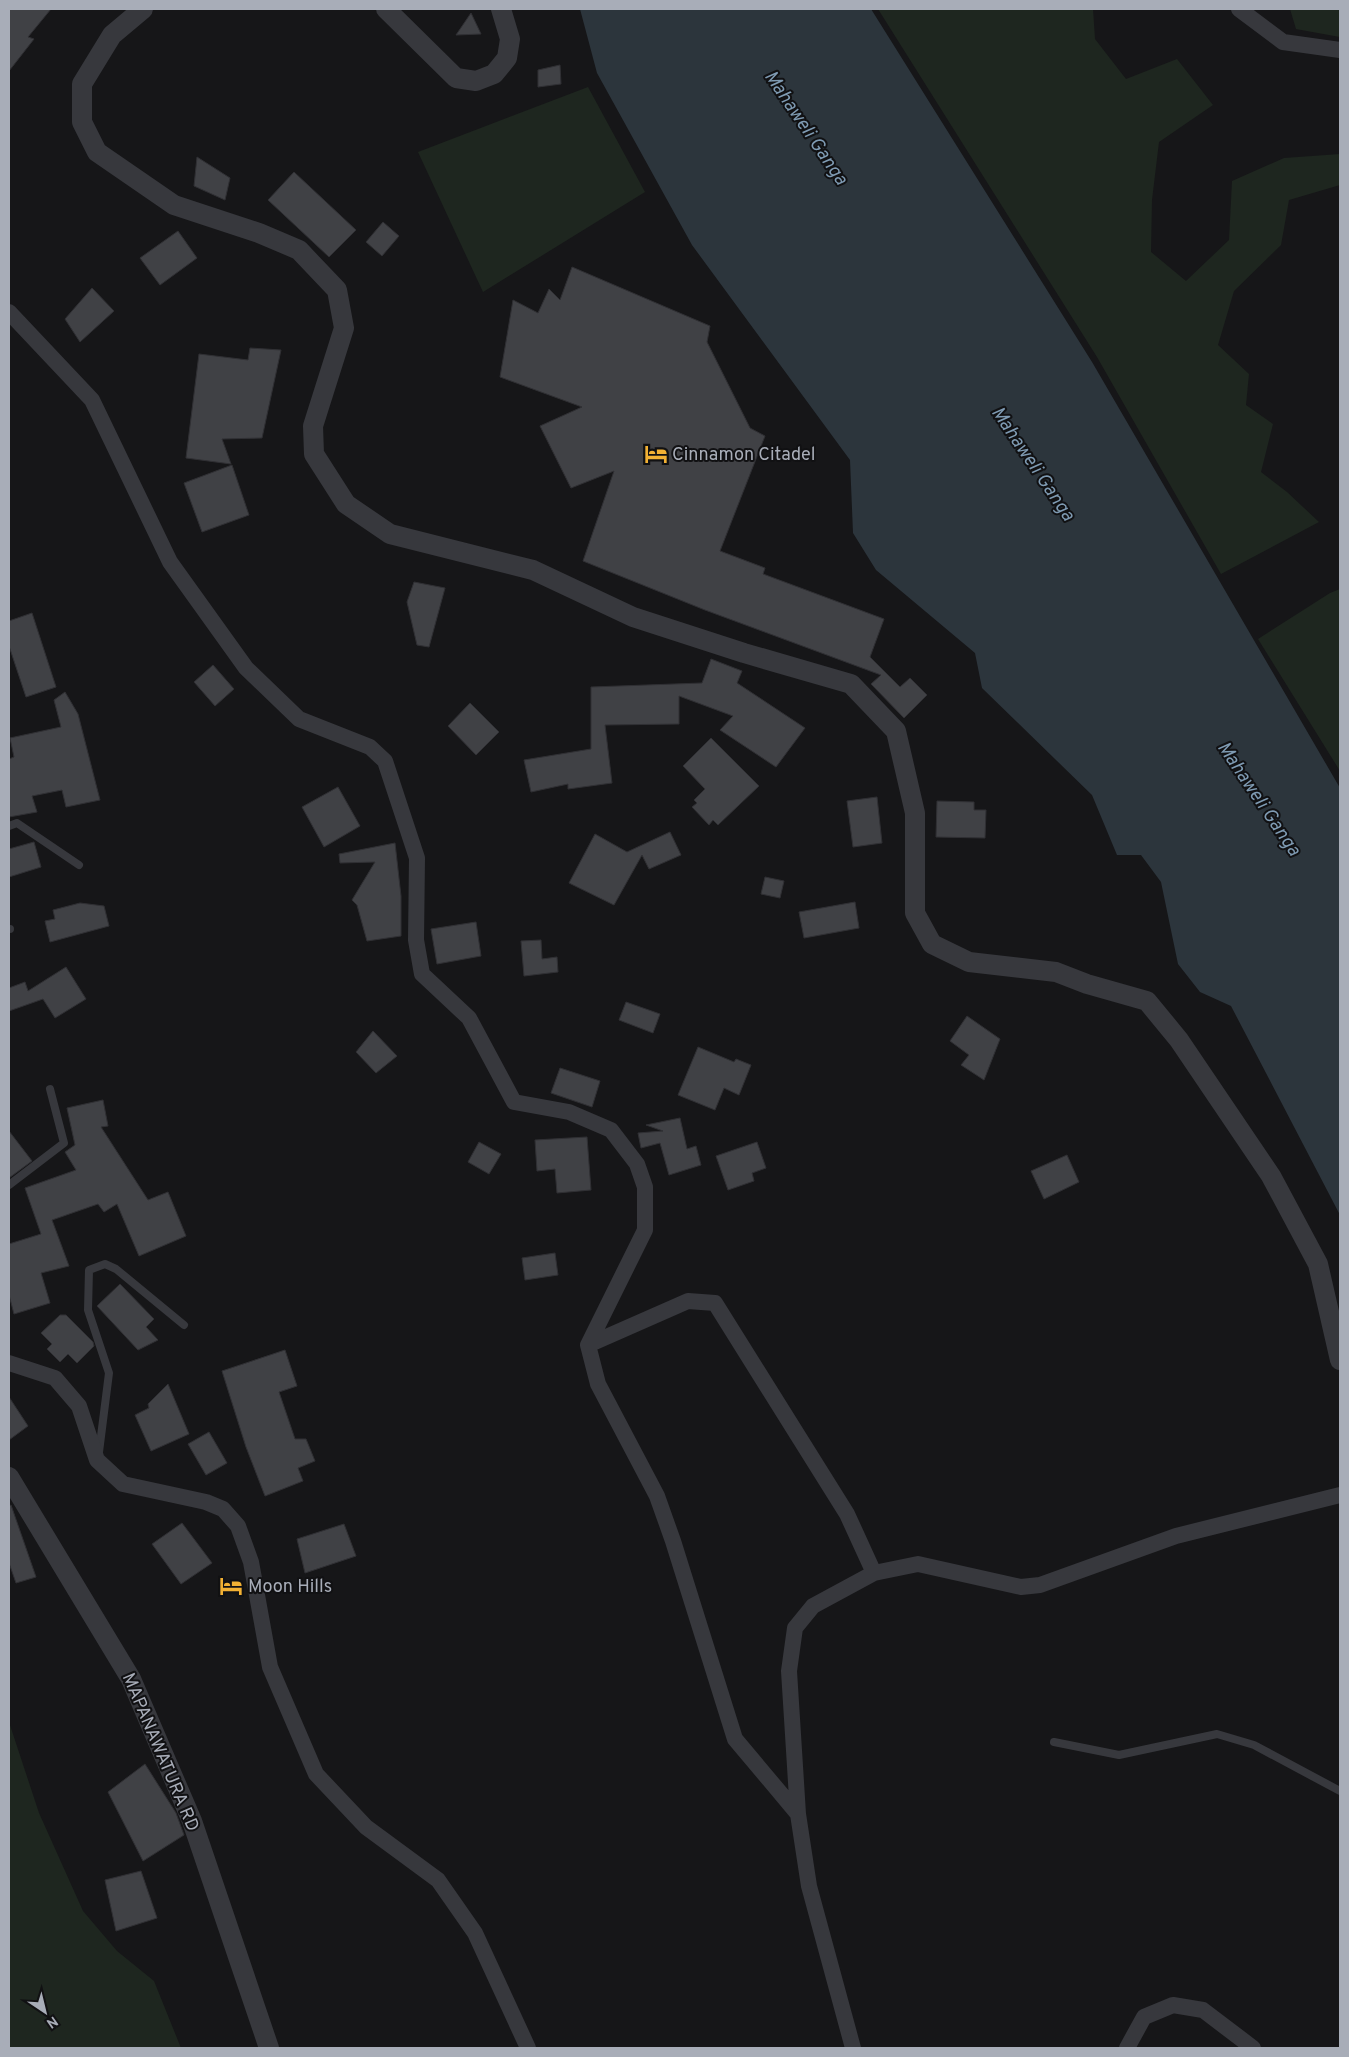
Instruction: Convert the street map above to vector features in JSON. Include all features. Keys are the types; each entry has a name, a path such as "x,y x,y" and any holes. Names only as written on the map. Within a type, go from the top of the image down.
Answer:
{"street":[{"path":"144,9 112,35 82,84 82,122 97,152 174,205 259,233 299,250 337,290 344,328 313,426 314,454 346,504 390,534 533,570 633,617 744,653 851,684 896,731 915,813 915,913 932,944 969,962 1056,972 1087,984 1147,1001 1179,1040 1271,1176 1318,1264 1340,1360"},
{"path":"386,9 456,78 476,80 494,74 507,58 510,39 501,9"},
{"path":"1239,9 1283,42 1340,50"},
{"path":"9,312 92,400 170,562 246,668 299,720 370,747 384,761 417,858 416,940 422,974 469,1018 514,1102 569,1112 611,1130 637,1164 645,1187 646,1230 588,1345 598,1384 660,1505 735,1739 798,1814"},
{"path":"588,1345 688,1301 715,1303 847,1514 874,1573"},
{"path":"9,1363 55,1378 79,1406 97,1460 123,1484 206,1502 223,1510 238,1526 251,1562 270,1667 316,1774 366,1827 438,1880 475,1932 528,2048"},
{"name":"MAPANAWATURA RD","path":"9,1477 132,1679 192,1821 268,2048"},
{"path":"852,2048 809,1886 798,1814 789,1671 795,1628 813,1606 874,1573 918,1564 1021,1587 1040,1585 1176,1536 1340,1495"},
{"path":"1127,2048 1144,2017 1174,2004 1203,2010 1253,2048"}],"lane":[{"path":"9,826 17,823 79,865"},
{"path":"9,1184 64,1143 50,1089"},
{"path":"97,1460 109,1373 88,1310 89,1270 105,1264 116,1269 184,1325"},
{"path":"1054,1742 1119,1756 1217,1734 1254,1745 1340,1791"}],"shaded area":[{"path":"878,9 1093,9 1095,39 1126,79 1177,59 1213,105 1159,142 1152,200 1151,252 1186,281 1229,240 1232,181 1284,158 1340,154 1340,185 1289,200 1281,245 1234,291 1218,345 1249,374 1246,405 1273,424 1261,472 1287,492 1319,522 1221,574 1097,357"},
{"path":"1290,9 1340,9 1340,37 1296,29"},
{"path":"588,87 645,192 483,292 418,152"},
{"path":"1340,589 1340,771 1258,639 1330,593"},
{"path":"9,1722 39,1813 83,1911 117,1951 154,1981 181,2048 9,2048"}],"water":[{"name":"Mahaweli Ganga","path":"580,9 871,9 1092,362 1340,788 1340,1215 1231,1006 1200,992 1178,964 1161,882 1141,855 1117,855 1092,795 982,688 975,653 876,570 853,533 850,460 692,245 597,73"}],"building":[{"path":"9,9 51,9 28,37 34,39 9,71"},
{"path":"471,13 481,34 456,35"},
{"path":"560,65 561,84 538,87 538,70"},
{"path":"197,157 230,178 225,200 194,186"},
{"path":"294,172 356,230 329,257 268,200"},
{"path":"383,222 399,236 382,256 366,242"},
{"path":"178,231 197,258 160,285 140,258"},
{"name":"Cinnamon Citadel","path":"572,267 710,326 707,342 750,428 765,436 720,551 765,568 763,574 884,619 870,657 900,687 910,678 927,695 904,718 871,684 881,675 705,610 583,561 614,471 571,488 540,426 582,407 500,377 513,300 538,313 549,289 560,300"},
{"path":"92,288 114,311 80,342 65,319"},
{"path":"250,348 281,350 262,438 222,439 231,464 186,458 199,354 248,360"},
{"path":"232,465 249,515 202,532 184,483"},
{"path":"414,582 445,588 429,647 417,645 407,602"},
{"path":"32,613 56,687 26,697 9,646 9,621"},
{"path":"711,659 742,671 737,683 805,728 776,767 720,730 733,716 679,696 679,724 605,725 612,783 568,789 568,784 531,792 524,760 591,749 591,687 702,683"},
{"path":"213,665 234,689 215,706 194,682"},
{"path":"65,692 78,714 100,800 66,807 62,790 32,796 37,812 9,817 9,759 14,757 10,738 61,727 54,700"},
{"path":"470,703 499,732 476,755 448,726"},
{"path":"711,738 759,786 718,825 713,820 709,825 692,807 697,803 694,800 705,789 683,766"},
{"path":"338,787 360,826 324,847 302,807"},
{"path":"877,797 882,843 853,847 847,801"},
{"path":"937,801 974,802 974,810 986,810 985,838 936,837"},
{"path":"670,832 681,855 649,869 642,855 614,905 569,883 595,834 627,852"},
{"path":"34,842 41,867 9,877 9,849"},
{"path":"395,843 401,896 401,936 367,941 357,905 352,900 375,862 340,863 339,854"},
{"path":"765,877 784,881 780,898 761,894"},
{"path":"855,902 859,928 804,938 799,912"},
{"path":"80,903 104,906 109,926 50,942 45,921 55,919 53,910"},
{"path":"476,922 481,956 437,964 431,929"},
{"path":"541,940 542,959 557,957 558,972 524,976 521,941"},
{"path":"66,967 86,999 55,1018 43,999 9,1011 9,988 25,982 28,991"},
{"path":"626,1002 660,1014 653,1033 619,1020"},
{"path":"967,1016 1000,1039 984,1080 961,1065 969,1055 950,1041"},
{"path":"373,1031 397,1056 376,1073 356,1052"},
{"path":"698,1047 734,1062 736,1059 751,1065 739,1095 724,1088 715,1110 678,1095"},
{"path":"560,1068 600,1081 592,1107 551,1093"},
{"path":"103,1100 108,1126 101,1127 148,1200 168,1192 186,1236 139,1256 117,1204 104,1212 98,1204 52,1220 69,1266 41,1273 50,1303 14,1314 9,1295 9,1244 41,1234 25,1188 76,1170 65,1152 75,1145 67,1108"},
{"path":"680,1118 687,1149 696,1146 701,1165 669,1175 660,1143 641,1148 638,1133 663,1131 646,1125"},
{"path":"9,1131 32,1161 9,1178"},
{"path":"587,1137 591,1190 557,1193 555,1169 537,1171 535,1140"},
{"path":"479,1142 501,1154 489,1174 468,1162"},
{"path":"757,1142 766,1168 752,1173 754,1181 728,1190 716,1156"},
{"path":"1067,1155 1079,1182 1044,1199 1031,1171"},
{"path":"555,1253 558,1275 525,1280 522,1258"},
{"path":"120,1284 154,1319 146,1327 158,1340 138,1350 97,1306"},
{"path":"60,1315 66,1315 93,1342 94,1346 77,1363 68,1354 60,1362 47,1349 52,1344 41,1333"},
{"path":"285,1350 297,1386 279,1392 295,1439 306,1439 315,1461 298,1468 303,1481 265,1496 246,1447 222,1371"},
{"path":"168,1384 189,1434 151,1451 135,1415 149,1408 148,1404"},
{"path":"9,1397 28,1426 9,1440"},
{"path":"209,1432 227,1463 206,1475 188,1444"},
{"path":"11,1505 36,1577 16,1583 9,1563 9,1506"},
{"path":"182,1523 212,1563 181,1584 152,1544"},
{"path":"344,1524 356,1556 305,1573 297,1539"},
{"path":"145,1764 176,1813 184,1835 143,1861 108,1792"},
{"path":"141,1871 157,1918 116,1931 105,1880"}],"place":[{"name":"Cinnamon Citadel","path":"656,454"},
{"name":"Moon Hills","path":"231,1586"}]}
